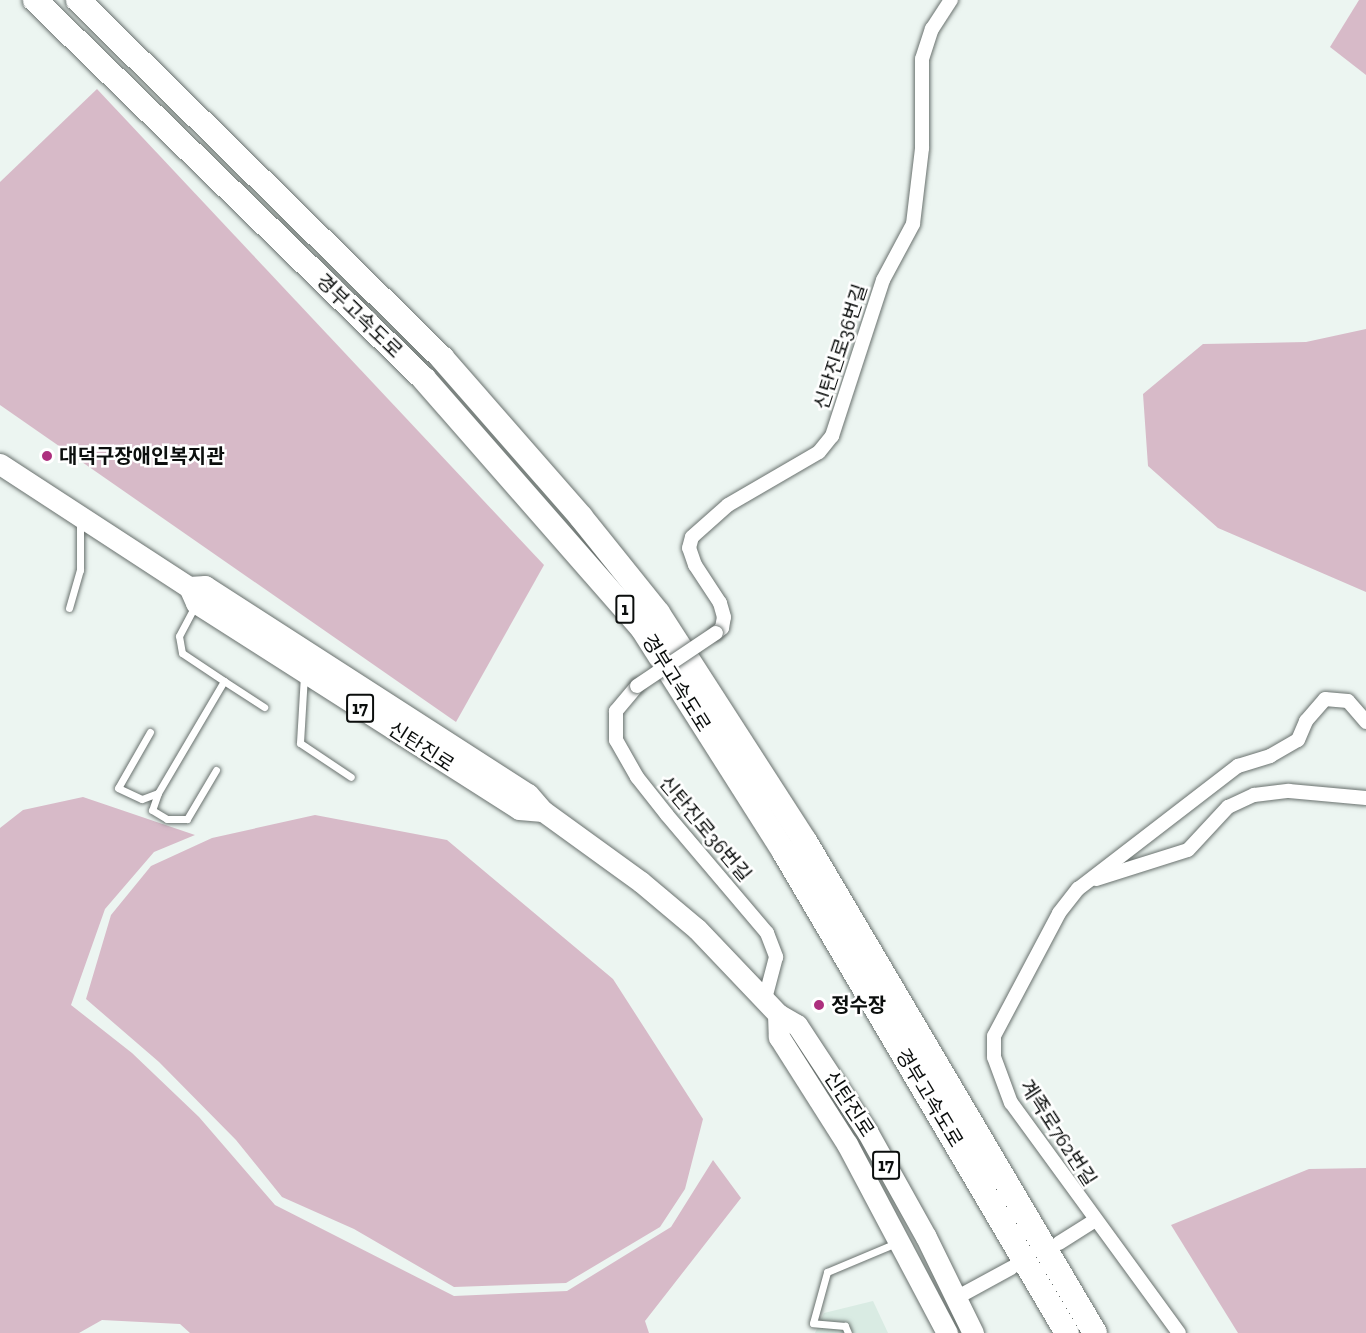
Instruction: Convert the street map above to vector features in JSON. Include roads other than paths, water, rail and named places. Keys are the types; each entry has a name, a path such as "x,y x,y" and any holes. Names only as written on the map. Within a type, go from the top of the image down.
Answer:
{"highway":[{"name":"경부고속도로","path":"35,0 424,379 642,628 784,852 1067,1333"},
{"name":"경부고속도로","path":"78,0 442,358 581,517 658,613 805,841 1095,1333"}],"main road":[{"name":"신탄진로","path":"0,464 80,516 304,672 519,809 543,811"},
{"name":"신탄진로","path":"193,595 206,586 528,794 543,811 642,882 697,929 771,1007 797,1025 868,1133 973,1333"},
{"name":"신탄진로","path":"771,1007 778,1037 847,1144 901,1241 947,1333"}],"street":[{"name":"신탄진로36번길","path":"771,1007 776,957 766,933 667,815 632,769 616,740 616,711 638,686 722,628 724,617 720,603 695,565 689,548 692,537 728,505 819,452 832,436 883,279 913,224 922,148 922,59 932,29 951,0"},
{"name":"계족로762번길","path":"1179,1333 1094,1221 1011,1102 994,1057 994,1036 1059,913 1078,889 1238,766 1270,756 1298,740 1306,722 1324,699 1348,701 1366,722"},
{"path":"1091,880 1124,873 1188,850 1228,807 1254,795 1289,791 1366,798"},
{"path":"1059,1243 1094,1221"},
{"path":"956,1298 1011,1268"}],"lane":[{"path":"69,608 80,570 80,516"},
{"path":"193,595 179,636 182,653 264,707"},
{"path":"304,672 300,743 351,777"},
{"path":"216,770 187,819 167,819 152,810 158,793 224,681"},
{"path":"150,732 118,788 142,799 158,793"},
{"path":"848,1333 844,1326 813,1323 827,1272 861,1255 901,1241"}],"place":[{"name":"대덕구장애인복지관","path":"47,456"},
{"name":"정수장","path":"819,1005"}]}
